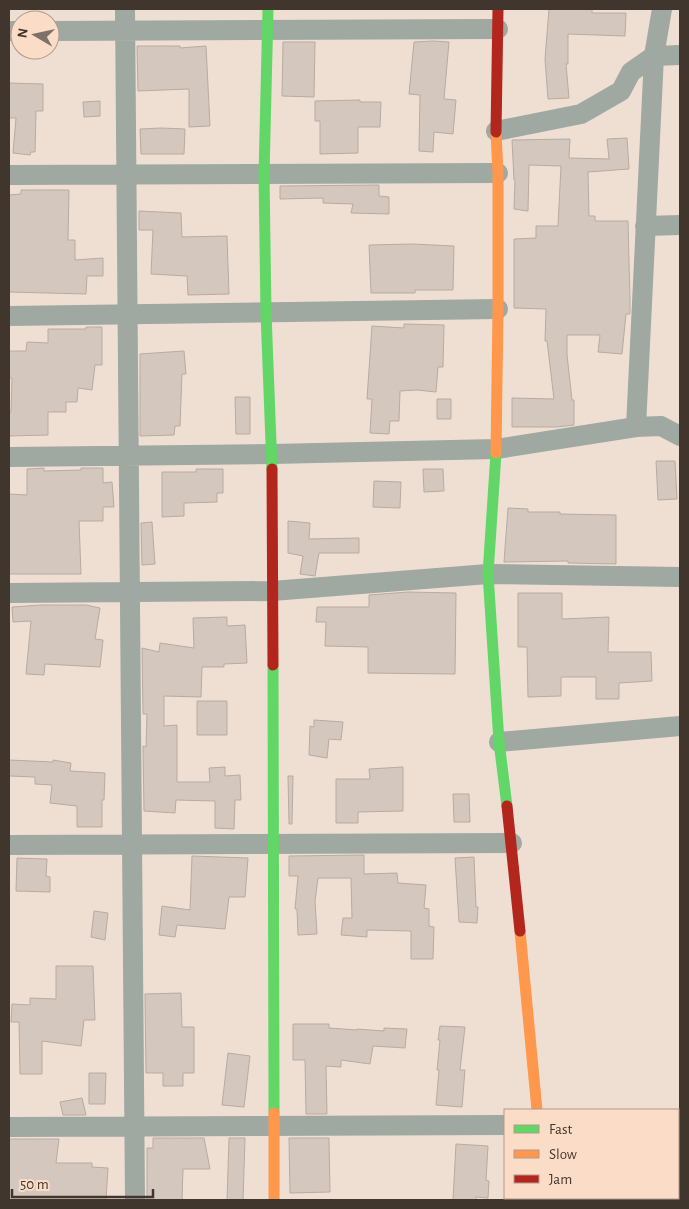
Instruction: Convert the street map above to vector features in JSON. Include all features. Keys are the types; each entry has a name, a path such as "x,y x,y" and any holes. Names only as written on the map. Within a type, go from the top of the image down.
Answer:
{"street":[{"path":"126,9 135,1200"},
{"path":"268,9 264,175 266,313 272,454 274,1200"},
{"path":"636,427 644,226 654,56 662,9"},
{"path":"60,31 268,30 498,19 496,449 488,574 499,742 512,842 537,1109"},
{"path":"496,131 582,114 621,91 631,72 654,56 680,55"},
{"path":"9,175 498,173"},
{"path":"644,226 680,225"},
{"path":"9,316 498,309"},
{"path":"9,457 496,449 636,427 660,426 680,436"},
{"path":"9,593 272,590 488,574 680,577"},
{"path":"499,742 680,726"},
{"path":"9,845 512,842"},
{"path":"9,1127 504,1125"}],"building":[{"path":"549,9 592,9 592,13 626,13 625,36 568,34 568,64 566,64 569,98 548,99 545,59"},
{"path":"283,42 315,42 314,97 282,96"},
{"path":"414,42 449,42 444,99 456,100 453,134 434,132 433,152 419,151 420,95 409,94"},
{"path":"137,46 180,46 180,48 206,46 210,126 189,127 189,89 138,91"},
{"path":"9,83 43,84 43,111 36,111 35,152 31,152 30,155 13,153 16,118 9,118"},
{"path":"360,100 360,102 381,102 380,127 358,127 358,153 320,154 320,121 315,121 315,101"},
{"path":"100,101 100,116 84,117 83,102"},
{"path":"140,129 185,129 184,154 141,154"},
{"path":"627,138 629,169 588,172 589,216 595,216 595,221 628,221 630,314 626,314 622,354 598,352 600,335 567,335 567,355 572,400 574,400 574,425 512,427 512,398 554,399 547,341 545,341 546,309 514,308 514,239 536,238 536,226 558,226 561,166 529,165 528,211 514,209 515,180 512,140 570,139 569,158 609,159 607,139"},
{"path":"379,185 379,196 389,197 389,214 351,213 353,204 323,203 323,198 280,199 280,186"},
{"path":"21,190 69,190 68,240 75,240 75,260 103,258 103,276 87,276 86,294 9,292 9,195 21,194"},
{"path":"139,211 181,213 182,237 227,236 229,294 188,295 187,276 151,274 153,230 139,230"},
{"path":"412,244 454,246 453,290 415,290 415,293 371,293 369,245"},
{"path":"404,324 444,325 443,367 438,367 436,392 400,391 399,421 390,421 389,434 370,433 372,399 367,399 372,326 404,328"},
{"path":"86,327 102,327 102,365 95,365 92,390 78,388 77,402 66,402 66,412 48,412 48,435 9,436 12,378 9,378 9,351 26,351 27,342 48,343 48,329 86,329"},
{"path":"184,351 186,374 182,374 180,426 175,426 174,435 140,436 140,354"},
{"path":"235,397 250,397 250,434 236,434"},
{"path":"437,399 451,399 451,419 437,419"},
{"path":"656,461 675,461 677,499 658,500"},
{"path":"44,468 44,471 103,468 103,483 112,482 114,507 103,507 103,521 79,521 81,574 9,574 9,494 27,495 27,469"},
{"path":"196,469 223,469 223,493 217,493 217,502 184,503 184,516 162,517 162,472 196,472"},
{"path":"423,469 443,469 444,491 424,492"},
{"path":"374,481 401,482 400,508 373,507"},
{"path":"508,508 528,509 528,512 616,515 616,564 568,563 568,561 504,562"},
{"path":"288,521 310,523 309,539 359,538 359,553 319,553 315,576 300,574 303,556 288,553"},
{"path":"152,522 155,564 142,565 141,523"},
{"path":"408,592 456,593 455,674 368,673 368,647 325,646 326,622 316,622 317,607 369,607 369,595"},
{"path":"518,593 562,593 562,619 609,617 608,652 651,652 652,681 619,683 619,699 596,699 596,677 561,677 561,696 528,697 527,647 518,647"},
{"path":"86,605 100,608 95,639 103,640 100,667 45,664 44,675 26,674 31,621 13,622 12,607"},
{"path":"227,617 227,626 245,625 247,663 224,664 224,667 202,667 201,697 164,696 164,726 177,725 177,782 210,782 209,768 225,767 225,776 240,775 241,800 235,800 234,829 215,828 215,801 176,800 175,813 144,811 143,746 146,747 147,714 143,714 142,648 159,652 160,643 194,648 193,618"},
{"path":"197,701 227,701 227,735 197,735"},
{"path":"314,720 343,722 341,740 329,739 327,758 309,755 310,726 314,727"},
{"path":"9,760 53,762 53,760 71,763 70,771 105,773 102,827 77,827 77,806 50,803 52,785 35,784 35,777 9,776"},
{"path":"403,767 403,811 358,812 358,823 336,823 336,779 370,779 369,769"},
{"path":"288,776 293,776 292,824 289,824"},
{"path":"453,794 469,794 470,822 454,822"},
{"path":"364,855 364,874 397,873 398,883 426,885 424,908 429,909 429,926 434,927 433,959 411,959 411,931 367,930 367,937 341,935 343,918 352,918 351,878 318,878 315,901 317,934 298,935 297,909 295,909 298,876 289,876 289,856"},
{"path":"192,856 248,858 245,897 229,897 225,929 177,925 175,937 159,935 162,906 190,910"},
{"path":"474,857 476,907 478,907 477,923 459,922 455,858"},
{"path":"17,858 47,859 46,876 50,877 50,892 16,891"},
{"path":"94,911 108,913 105,940 91,937"},
{"path":"56,966 93,966 95,1020 84,1020 81,1046 42,1041 42,1074 20,1074 19,1022 11,1022 12,1004 30,1005 30,998 56,999"},
{"path":"181,993 182,1027 194,1027 194,1073 183,1073 183,1086 163,1086 163,1073 146,1073 145,994"},
{"path":"293,1024 329,1024 329,1028 357,1030 384,1031 384,1028 407,1029 405,1048 373,1046 370,1064 341,1060 341,1067 326,1066 327,1114 306,1114 305,1060 293,1060"},
{"path":"440,1026 465,1027 460,1070 465,1070 462,1107 436,1105"},
{"path":"228,1053 250,1056 244,1107 222,1105"},
{"path":"89,1073 106,1073 105,1104 89,1104"},
{"path":"82,1098 86,1115 63,1115 60,1102"},
{"path":"153,1138 204,1138 210,1169 183,1169 182,1200 147,1200 147,1148 153,1148"},
{"path":"229,1138 245,1138 243,1200 227,1200"},
{"path":"289,1138 329,1138 330,1192 290,1193"},
{"path":"9,1139 59,1139 56,1163 92,1163 92,1167 108,1168 106,1200 9,1200"},
{"path":"456,1144 488,1146 486,1180 489,1181 488,1198 476,1197 476,1200 453,1200"}],"traffic: fast":[{"path":"268,9 264,175 266,313 272,469"},
{"path":"496,453 488,574 499,742 507,806"},
{"path":"273,665 274,1113"}],"traffic: slow":[{"path":"496,132 498,173 498,309 496,453"},
{"path":"520,931 537,1109"},
{"path":"274,1113 274,1200"}],"traffic: jam":[{"path":"496,132 498,9"},
{"path":"272,469 273,665"},
{"path":"507,806 520,931"}]}
